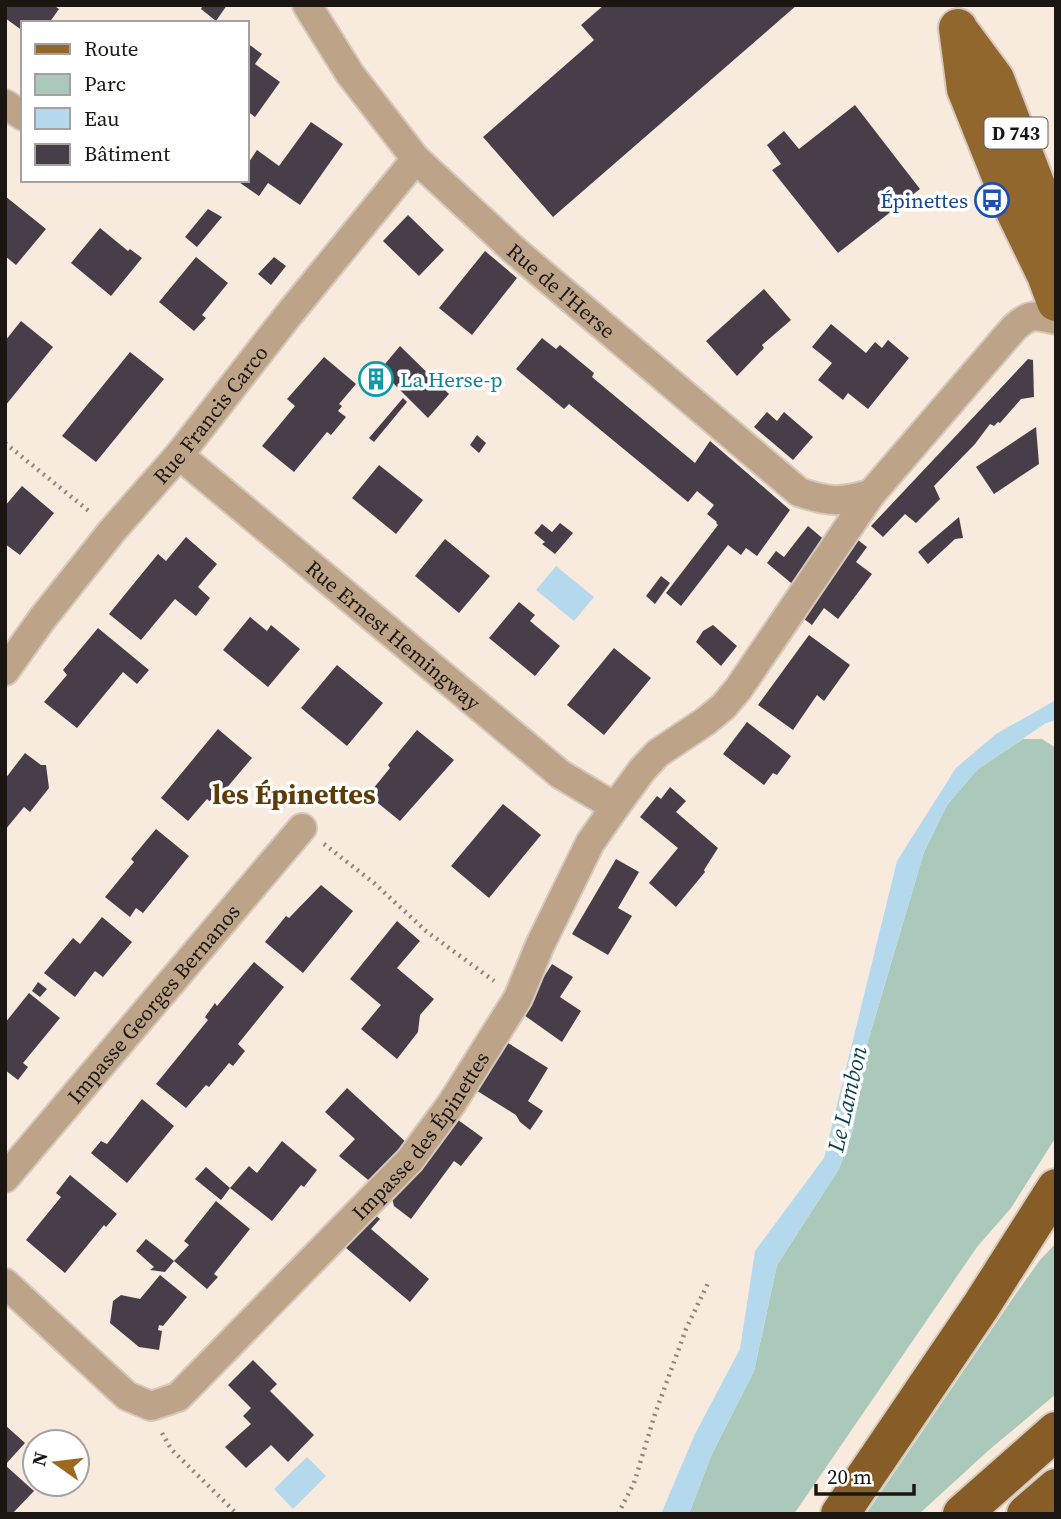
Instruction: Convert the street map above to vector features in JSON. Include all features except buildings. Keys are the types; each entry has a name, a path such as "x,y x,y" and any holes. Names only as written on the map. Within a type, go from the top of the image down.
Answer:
{"highway":[{"path":"840,1514 1053,1197"},
{"path":"962,1514 1056,1431"},
{"path":"1026,1514 1056,1488"}],"main road":[{"name":"D 743","path":"954,17 995,79 1056,245"},
{"name":"D 743","path":"954,17 966,89 1014,209 1056,302"}],"street":[{"name":"Rue de l'Herse","path":"307,5 351,74 416,159 514,250 799,492 823,500 842,501 871,494"},
{"path":"5,104 21,115"},
{"name":"Rue Francis Carco","path":"5,671 42,619 112,531 179,455 290,313 416,159"},
{"path":"615,807 658,753 724,706 871,494 1024,318 1035,315 1056,320"},
{"name":"Rue Ernest Hemingway","path":"179,455 561,774 615,807"},
{"name":"Impasse des Épinettes","path":"151,1406 178,1396 410,1160 452,1103 518,998 540,945 590,844 615,807"},
{"name":"Impasse Georges Bernanos","path":"5,1178 302,828"},
{"path":"5,1283 127,1396 151,1406"}],"path":[{"path":"5,443 112,531"},
{"path":"302,828 374,883 426,930 518,998"},
{"path":"618,1514 634,1483 655,1414 686,1329 709,1282"},
{"path":"151,1406 171,1449 237,1514"}],"green space":[{"path":"1023,739 1042,739 1056,748 1056,1137 1011,1208 977,1247 794,1514 689,1514 711,1456 754,1371 777,1265 839,1169 853,1130 866,1048 924,852 947,805 978,769"},
{"path":"1056,1243 1056,1394 919,1514 866,1514 1015,1295"}],"water":[{"path":"556,566 594,597 574,621 536,590"},
{"name":"Le Lambon","path":"1056,700 1056,720 1046,723 978,769 947,805 924,852 866,1048 853,1130 839,1169 777,1265 754,1371 711,1456 689,1514 661,1514 695,1434 740,1349 755,1251 824,1158 897,861 956,768 996,734"},
{"path":"307,1457 326,1476 293,1509 274,1489"}],"place":[{"name":"Épinettes","path":"992,200"},
{"name":"La Herse-p","path":"376,379"}],"district":[{"name":"les Épinettes","path":"294,794"}]}
